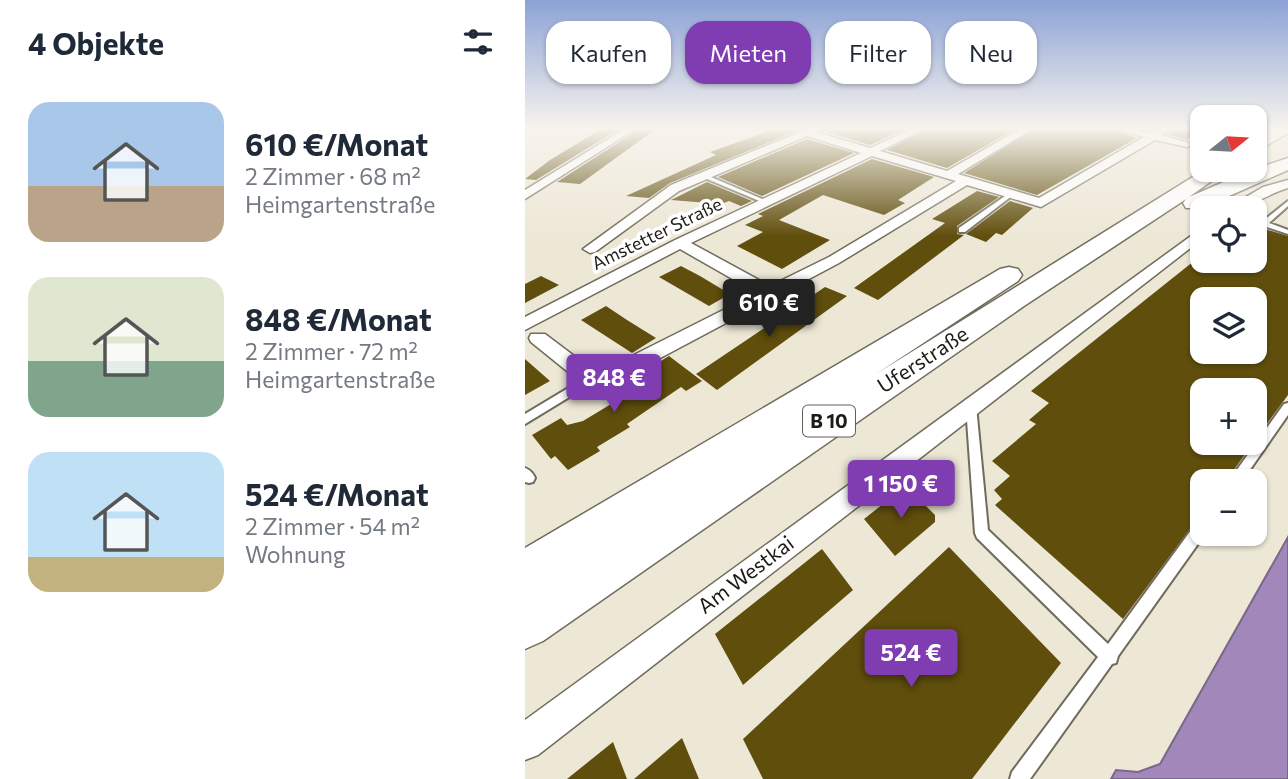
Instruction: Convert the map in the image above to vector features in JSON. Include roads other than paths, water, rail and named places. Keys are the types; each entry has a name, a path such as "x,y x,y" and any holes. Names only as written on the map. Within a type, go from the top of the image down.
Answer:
{"highway":[{"name":"Uferstraße","path":"525,575 992,286 1190,169"},
{"name":"B 10","path":"1135,221 1159,219 1256,175 1286,172"},
{"name":"Uferstraße","path":"525,623 1198,182"}],"street":[{"path":"525,195 574,164"},
{"path":"590,249 615,234 664,194 729,164"},
{"name":"Amstetter Straße","path":"532,331 680,243 845,164"},
{"path":"907,164 1041,203 1108,164"},
{"path":"532,331 590,379 610,376 854,248 976,164"},
{"path":"1257,196 1268,190 1286,172"},
{"name":"Am Westkai","path":"525,742 1190,241"},
{"path":"680,243 768,292"}],"lane":[{"path":"702,175 766,202"},
{"path":"962,230 1010,195"},
{"path":"1267,221 1288,203"},
{"path":"1267,225 1288,232"},
{"path":"525,420 590,379"},
{"path":"971,406 982,533 1110,657"},
{"path":"1244,469 1288,407"},
{"path":"1019,779 1190,544"}]}
